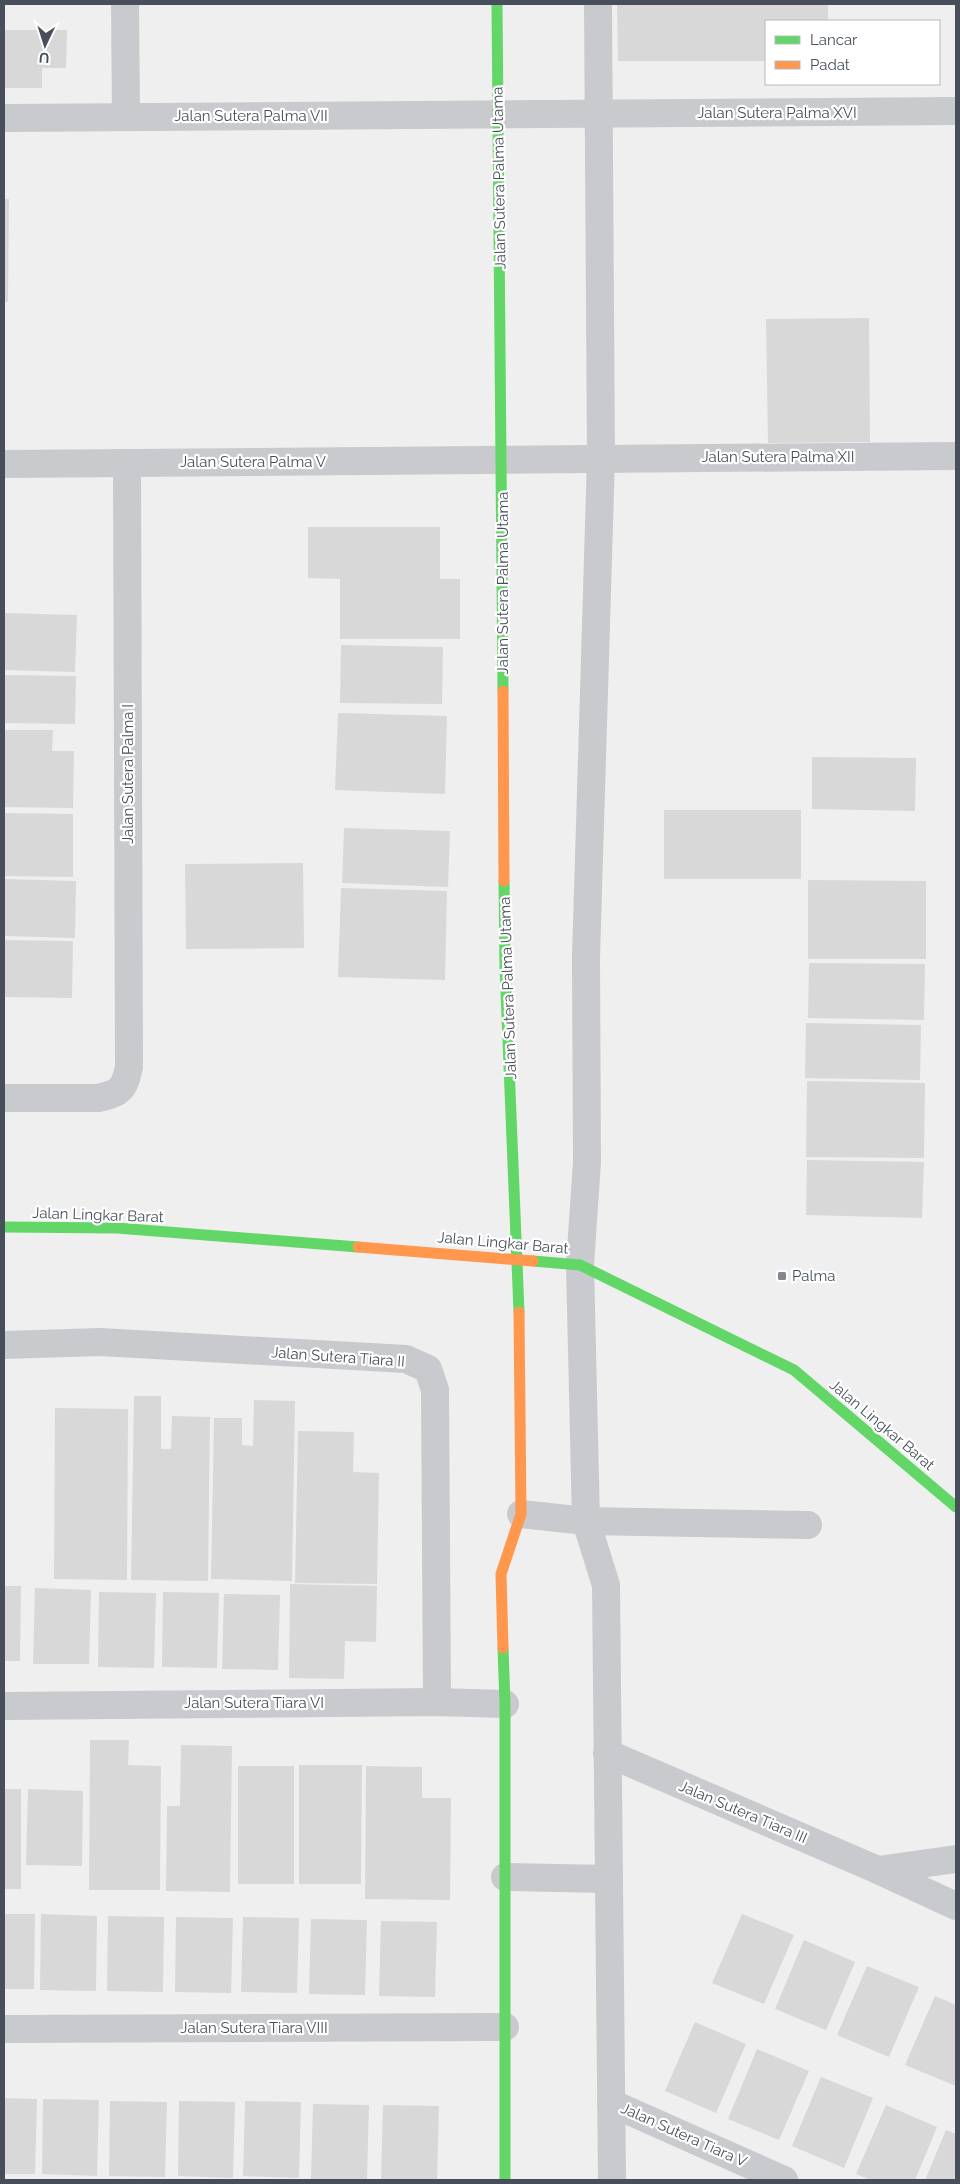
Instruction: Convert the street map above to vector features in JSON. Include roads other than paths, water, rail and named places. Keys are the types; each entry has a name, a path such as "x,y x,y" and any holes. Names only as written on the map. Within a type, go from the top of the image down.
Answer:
{"street":[{"path":"125,4 126,117"},
{"name":"Jalan Sutera Palma Utama","path":"497,4 505,967 518,1259 521,1514 502,1574 505,1704 505,2180"},
{"path":"598,4 600,458 586,958 587,1162 580,1265 586,1521 606,1585 612,2180"},
{"name":"Jalan Sutera Palma XVI","path":"498,114 956,111"},
{"name":"Jalan Sutera Palma VII","path":"4,118 498,114"},
{"name":"Jalan Sutera Palma XII","path":"502,460 956,456"},
{"name":"Jalan Sutera Palma V","path":"4,464 502,460"},
{"name":"Jalan Sutera Palma I","path":"4,1098 98,1098 113,1095 125,1084 129,1068 127,463"},
{"name":"Jalan Lingkar Barat","path":"4,1228 117,1228 580,1265 794,1370 956,1507"},
{"name":"Jalan Sutera Tiara II","path":"4,1345 100,1342 406,1359 428,1369 435,1390 437,1702"},
{"path":"521,1514 586,1521 808,1525"},
{"name":"Jalan Sutera Tiara VI","path":"4,1706 437,1702 505,1704"},
{"name":"Jalan Sutera Tiara III","path":"607,1754 878,1870 956,1906"},
{"path":"878,1870 956,1859"},
{"path":"505,1876 609,1879"},
{"name":"Jalan Sutera Tiara VIII","path":"4,2029 504,2027"},
{"name":"Jalan Sutera Tiara V","path":"611,2103 784,2180"}],"place":[{"name":"Palma","path":"782,1276"}]}
